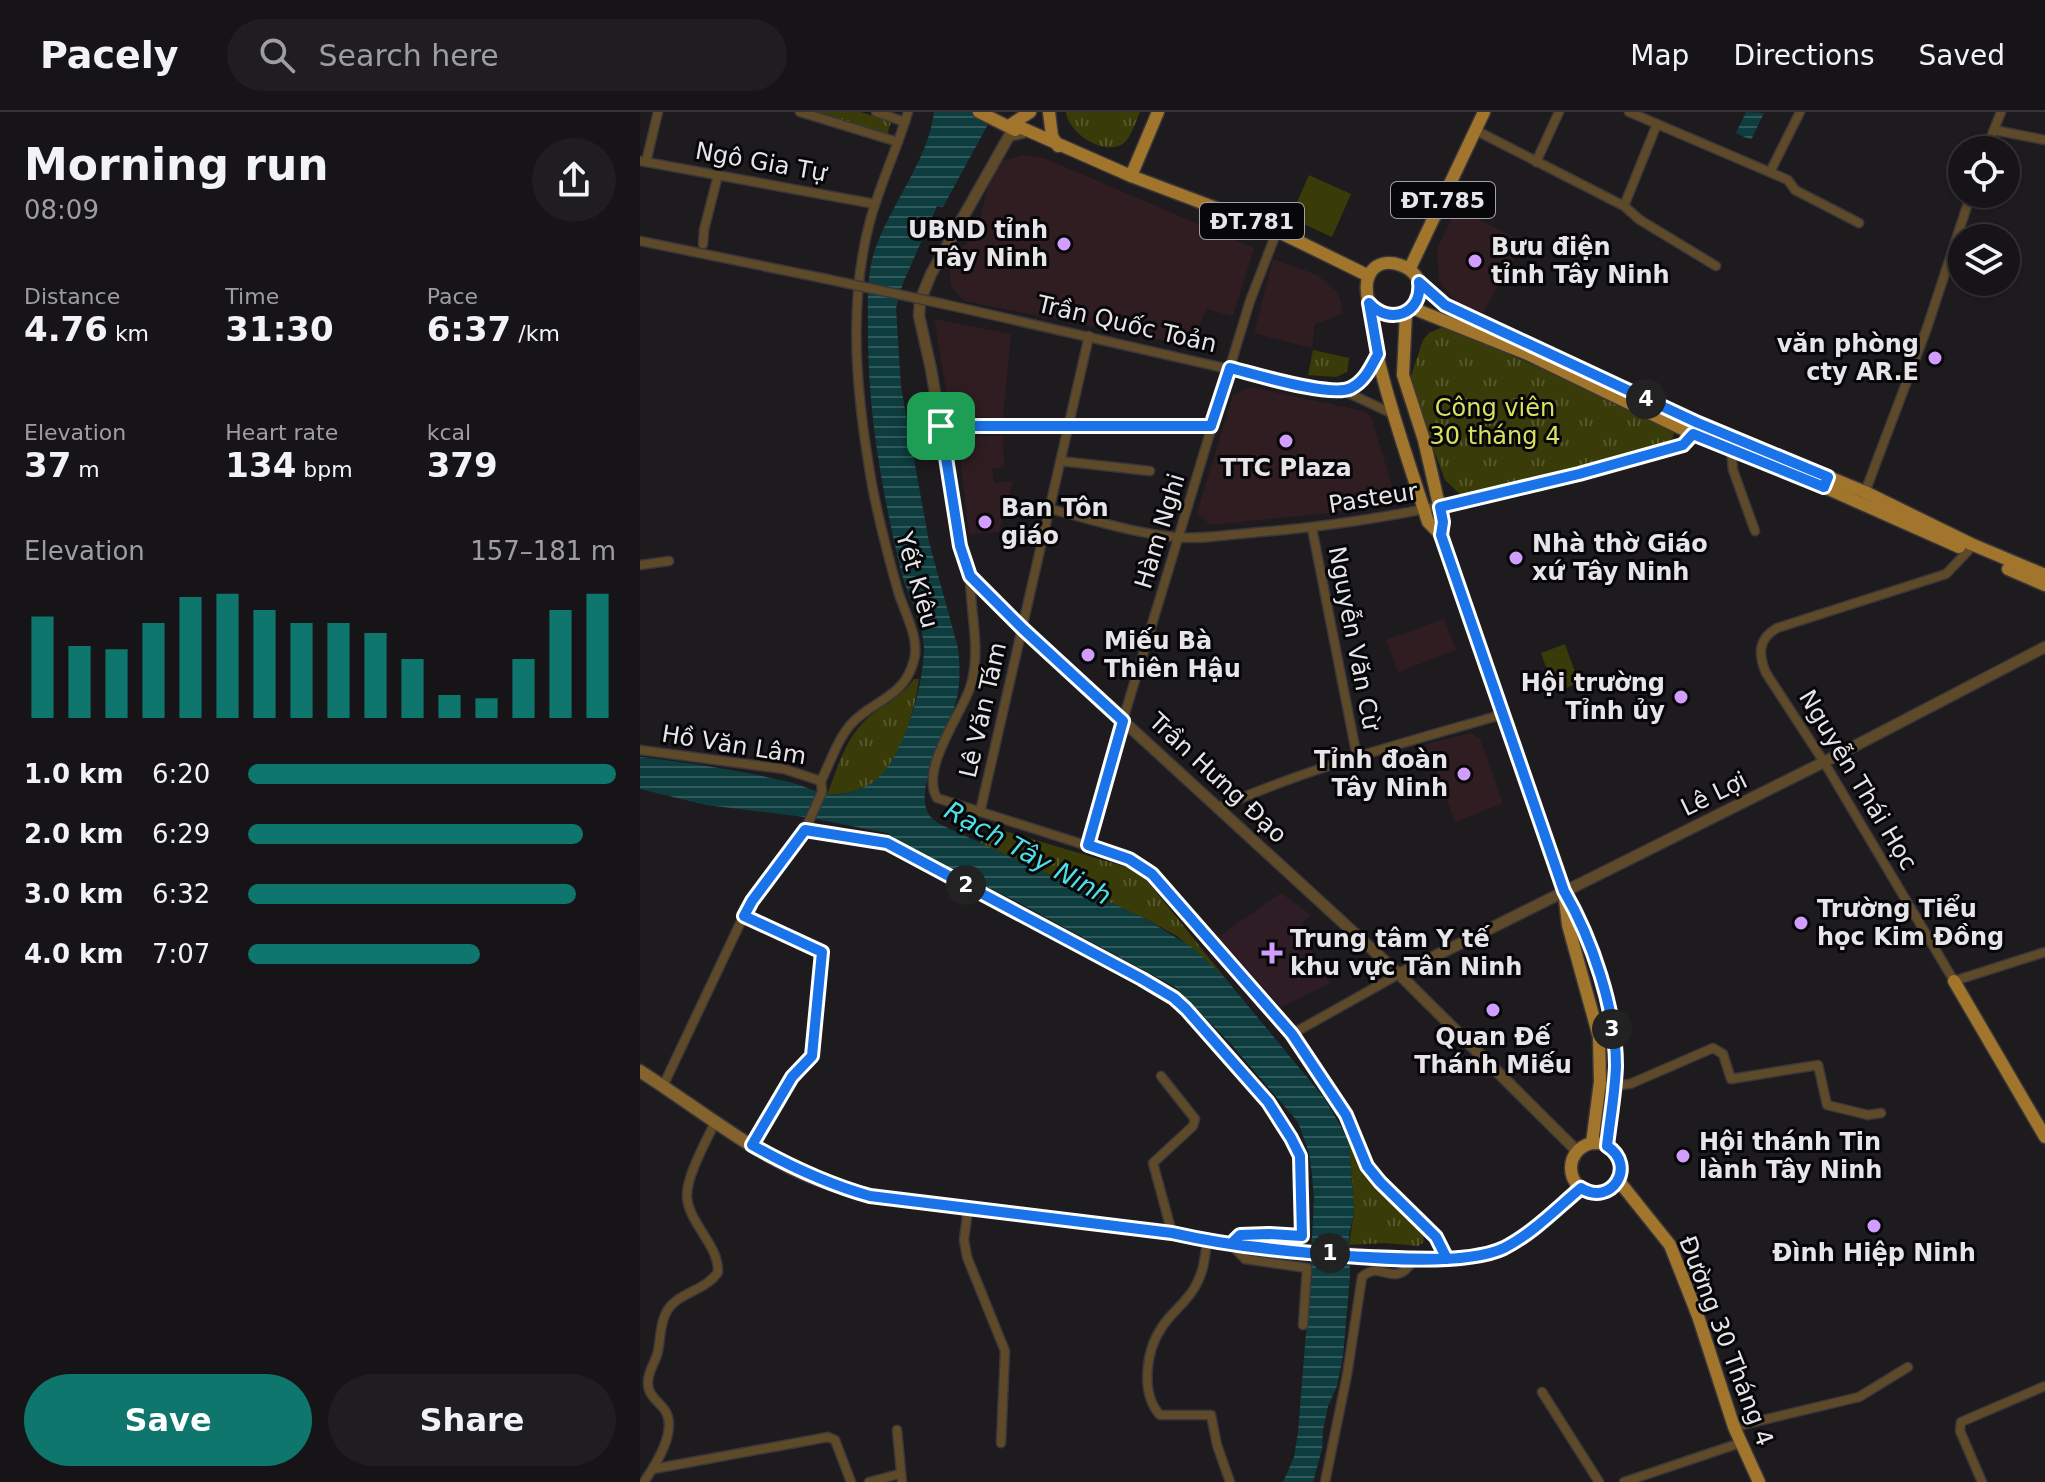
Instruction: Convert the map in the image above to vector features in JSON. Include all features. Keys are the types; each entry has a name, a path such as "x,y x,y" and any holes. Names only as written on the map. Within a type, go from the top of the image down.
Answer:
{"main road":[{"path":"979,112 1006,127"},
{"name":"Trần Hưng Đạo","path":"1006,127 1030,112"},
{"path":"1049,112 1052,136 1058,146"},
{"path":"1131,176 1158,112"},
{"name":"ĐT.785","path":"1410,268 1484,112"},
{"name":"ĐT.781","path":"1006,127 1013,125 1131,176 1277,231 1369,276"},
{"path":"1607,1146 1614,1087 1614,1041 1602,987 1581,921 1564,891 1441,535 1428,522 1378,354 1365,289 1369,276 1373,270 1387,263 1403,264 1445,305 1695,428"},
{"path":"1419,282 1418,297 1409,310 1403,375 1424,440 1440,507 1443,522 1441,535"},
{"path":"1369,303 1386,315 1409,310 1530,355 1970,547 2045,575"},
{"path":"1826,482 1865,492 2045,585"},
{"path":"1564,891 1568,925 1597,1022 1601,1058 1592,1143"},
{"name":"Nguyễn Thái Học","path":"1954,981 2045,1137"},
{"path":"640,1071 752,1145 791,1168 828,1184 870,1196 1172,1233 1254,1247 1415,1259 1478,1256 1502,1249 1532,1231 1581,1188"},
{"path":"1592,1143 1607,1146 1620,1158 1618,1180 1601,1193 1587,1192 1581,1188 1575,1182 1571,1166 1577,1151 1592,1143"},
{"name":"Đường 30 Tháng 4","path":"1618,1180 1670,1245 1698,1316 1740,1443 1759,1482"}],"street":[{"path":"643,161 658,112"},
{"path":"800,112 898,142"},
{"path":"876,112 905,122"},
{"name":"Yết Kiêu","path":"821,781 851,724 893,695 906,680 915,659 916,649 875,499 866,440 856,326 862,256 875,204 908,112"},
{"path":"1536,162 1559,112"},
{"path":"1629,112 1788,180 1795,190 1859,223"},
{"path":"1770,172 1800,112"},
{"path":"1992,136 2001,112"},
{"path":"1624,206 1657,124"},
{"name":"Trần Hưng Đạo","path":"1006,127 920,301 919,316 960,546 970,576 1023,629 1399,974 1577,1151"},
{"path":"1475,130 1624,206 1640,220 1716,266"},
{"path":"1994,130 2045,140"},
{"name":"Ngô Gia Tự","path":"643,161 875,204"},
{"path":"703,244 718,175"},
{"path":"1865,492 1927,328 1966,208"},
{"name":"Hàm Nghi","path":"1088,845 1211,426 1250,301 1277,231"},
{"name":"Trần Quốc Toản","path":"640,241 948,305 1286,382 1344,391 1394,414"},
{"name":"Lê Văn Tám","path":"980,812 1089,336"},
{"path":"1344,391 1364,377 1378,354"},
{"path":"941,426 1211,426"},
{"name":"Pasteur","path":"1050,509 1145,533 1178,538 1312,528 1440,507 1579,474 1683,445 1695,428"},
{"path":"1733,444 1733,470 1755,531"},
{"path":"1060,461 1150,471"},
{"name":"Nguyễn Văn Cừ","path":"1312,528 1357,757"},
{"name":"Nguyễn Thái Học","path":"1954,981 1824,762 1764,668 1760,650 1767,634 1777,628 1946,574 1970,547"},
{"path":"640,565 669,561"},
{"path":"970,576 976,638 970,686 933,775 937,798 1129,859 1152,874 1292,1034 1346,1115 1367,1166 1436,1237 1447,1259"},
{"name":"Lê Lợi","path":"1399,974 1824,762 2045,647"},
{"path":"1218,808 1258,790 1357,757 1504,714"},
{"name":"Hồ Văn Lâm","path":"640,750 784,769 821,781"},
{"path":"663,1086 752,901 805,830 822,792 821,781"},
{"path":"805,830 887,843 1142,979 1186,1009 1268,1102 1300,1156 1302,1236 1240,1235 1231,1244 1245,1259 1307,1268 1303,1325"},
{"path":"744,916 822,952 812,1056 792,1077 752,1145"},
{"path":"1954,981 2045,952"},
{"path":"1292,1034 1399,974"},
{"path":"1599,1087 1630,1084 1713,1048 1723,1054 1731,1079 1818,1065 1827,1105 1868,1115 1881,1113"},
{"path":"1161,1076 1195,1119 1193,1126 1153,1163 1172,1233"},
{"path":"644,1482 667,1436 670,1419 644,1386 660,1344 664,1315 668,1308 708,1283 718,1272 716,1258 691,1212 687,1198 695,1168 716,1120"},
{"path":"968,1209 964,1240 967,1257 1005,1351 1001,1443"},
{"path":"1207,1241 1198,1282 1190,1297 1162,1326 1147,1376 1150,1396 1160,1415 1211,1415 1217,1445 1230,1482"},
{"path":"1325,1482 1347,1375 1362,1277 1374,1271 1407,1272 1415,1259"},
{"path":"1734,1427 1859,1397 1908,1367"},
{"path":"1982,1482 1959,1426 1961,1422 2045,1386"},
{"path":"1542,1392 1599,1482"},
{"path":"869,1482 901,1478 897,1430"},
{"path":"653,1469 832,1437 851,1482"},
{"path":"1624,1482 1740,1443"}],"shaded area":[{"name":"UBND tỉnh Tây Ninh","path":"1024,155 1044,158 1254,248 1233,316 1206,309 1192,346 964,301 951,286 949,266 962,247 976,236 991,174 1001,161"},
{"name":"Bưu điện tỉnh Tây Ninh","path":"1456,209 1524,242 1483,312 1467,309 1457,302 1439,281 1437,249"},
{"path":"1273,259 1317,275 1339,297 1343,314 1315,324 1312,348 1254,333"},
{"path":"934,319 1011,334 1003,418 950,412"},
{"name":"TTC Plaza","path":"1250,387 1363,411 1371,416 1396,499 1386,507 1211,525 1197,513 1233,395"},
{"path":"1003,435 1004,467 992,468 994,483 1013,481 999,532 969,534 958,439"},
{"path":"1444,619 1456,650 1398,672 1386,640"},
{"name":"Tỉnh đoàn Tây Ninh","path":"1471,733 1480,739 1503,803 1455,822 1426,744"},
{"name":"Trung tâm Y tế khu vực Tân Ninh","path":"1281,893 1311,915 1301,923 1310,932 1304,939 1330,983 1281,1007 1218,937"}],"green space":[{"path":"810,112 861,112 891,122 887,135"},
{"path":"1066,112 1140,112 1121,145 1104,147 1079,134"},
{"path":"1309,175 1351,194 1332,237 1290,218"},
{"name":"Công viên 30 tháng 4","path":"1445,326 1659,421 1674,430 1673,437 1656,449 1464,498 1445,480 1409,382 1423,340 1429,333"},
{"path":"1313,350 1349,358 1347,372 1336,377 1308,375"},
{"path":"1565,644 1579,683 1555,692 1541,653"},
{"path":"914,679 919,679 911,718 888,767 880,777 862,789 827,795 855,732"},
{"path":"991,827 1133,869 1146,879 1225,978 1177,936 980,843"},
{"path":"1349,1141 1381,1190 1424,1234 1423,1243 1418,1246 1386,1243 1349,1245 1354,1212"}],"water":[{"name":"Rạch Tây Ninh","path":"934,112 987,112 987,126 943,207 937,206 903,283 896,308 901,387 929,542 958,648 959,662 957,698 925,789 928,813 942,825 1144,918 1193,948 1225,978 1325,1099 1349,1141 1354,1212 1349,1235 1350,1276 1343,1356 1337,1386 1328,1406 1322,1449 1313,1482 1283,1482 1294,1457 1298,1432 1309,1296 1314,1199 1309,1153 1298,1122 1231,1044 1175,987 1008,897 916,852 887,833 805,817 706,805 640,789 640,757 752,774 827,794 846,793 875,781 888,766 905,735 921,680 924,648 921,628 900,567 877,452 870,393 868,292 875,250 925,147"},
{"path":"1746,112 1764,113 1751,140 1736,133"}],"place":[{"name":"UBND tỉnh Tây Ninh","path":"1064,244"},
{"name":"Bưu điện tỉnh Tây Ninh","path":"1475,261"},
{"name":"văn phòng cty AR.E","path":"1935,358"},
{"name":"TTC Plaza","path":"1286,441"},
{"name":"Ban Tôn giáo","path":"985,522"},
{"name":"Nhà thờ Giáo xứ Tây Ninh","path":"1516,558"},
{"name":"Miếu Bà Thiên Hậu","path":"1088,655"},
{"name":"Hội trường Tỉnh ủy","path":"1681,697"},
{"name":"Tỉnh đoàn Tây Ninh","path":"1464,774"},
{"name":"Trường Tiểu học Kim Đồng","path":"1801,923"},
{"name":"Trung tâm Y tế khu vực Tân Ninh","path":"1272,953"},
{"name":"Quan Đế Thánh Miếu","path":"1493,1010"},
{"name":"Hội thánh Tin lành Tây Ninh","path":"1683,1156"},
{"name":"Đình Hiệp Ninh","path":"1874,1226"}],"route":[{"path":"941,426 960,546 970,576 1123,721 1088,845 1129,859 1152,874 1292,1034 1346,1115 1367,1166 1436,1237 1447,1259 1415,1259 1368,1256 1254,1247 1207,1241 1172,1233 870,1196 828,1184 791,1168 752,1145 795,1072 812,1056 822,952 744,916 805,830 887,843 1142,979 1186,1009 1268,1102 1300,1156 1302,1236 1240,1235 1231,1244 1415,1259 1447,1259 1478,1256 1502,1249 1532,1231 1581,1188 1587,1192 1601,1193 1614,1186 1621,1166 1616,1152 1607,1146 1616,1066 1609,1010 1581,921 1564,891 1441,535 1443,522 1440,507 1683,445 1693,434 1824,487 1828,477 1698,423 1445,305 1419,282 1416,303 1401,315 1379,313 1369,303 1378,354 1364,377 1344,391 1308,387 1230,368 1211,426 941,426"}]}
